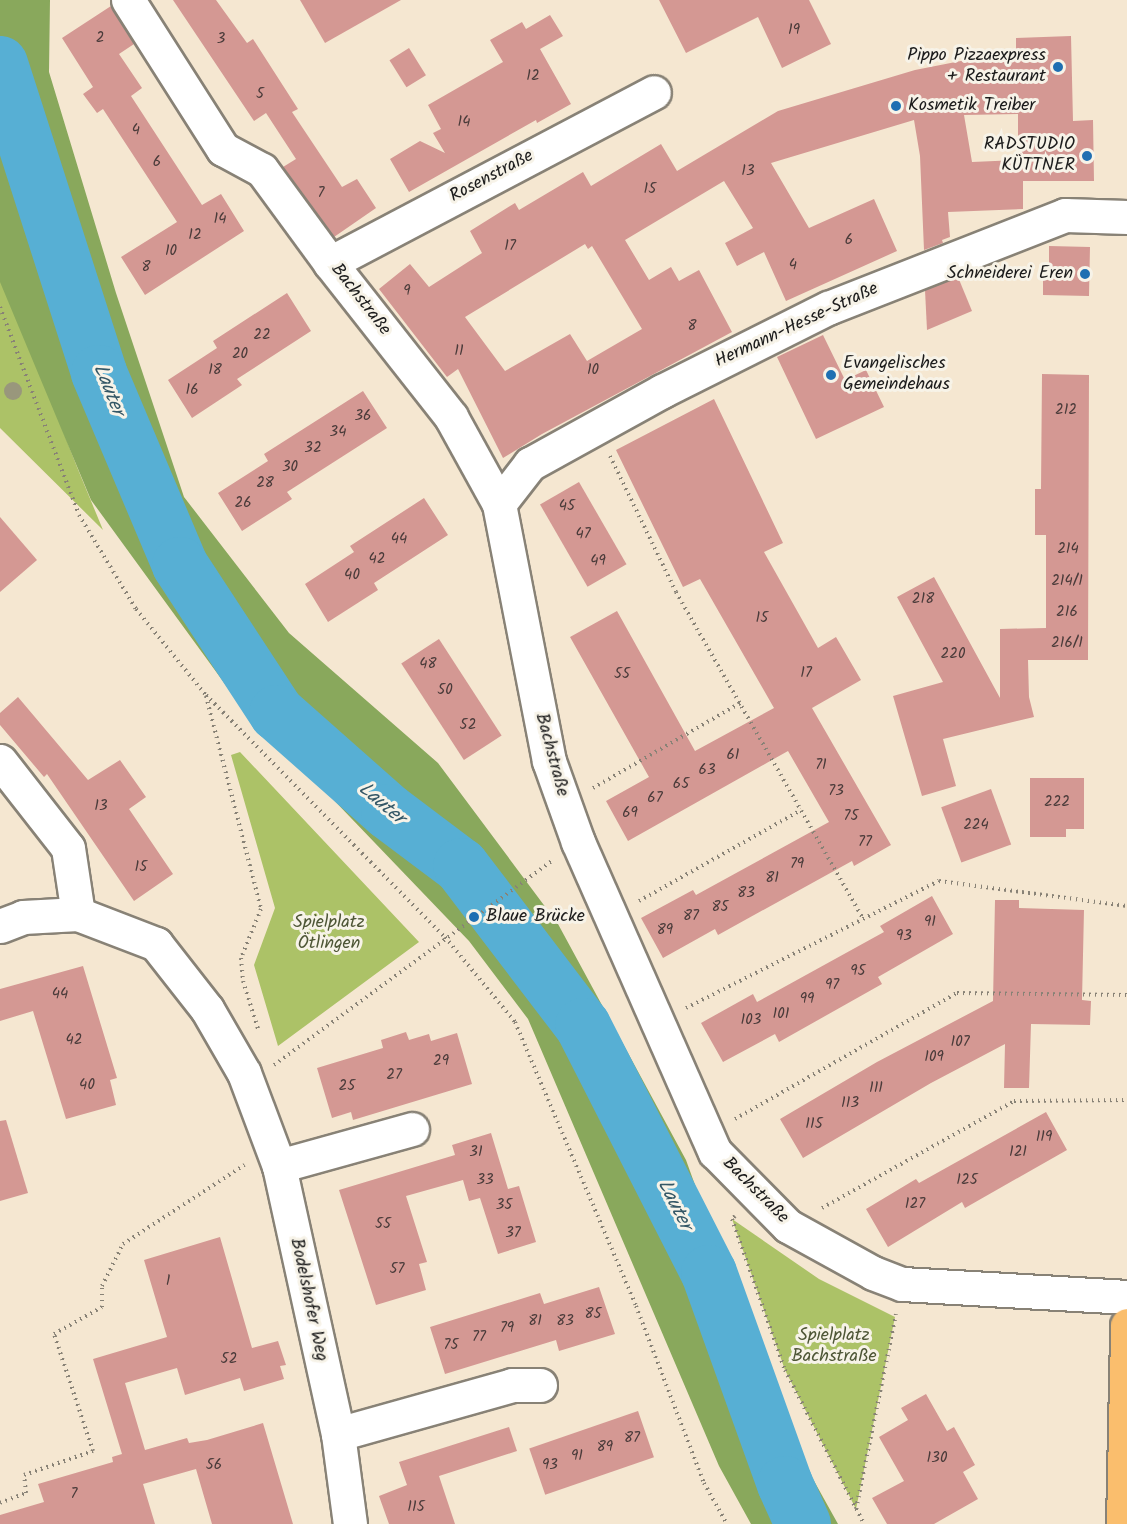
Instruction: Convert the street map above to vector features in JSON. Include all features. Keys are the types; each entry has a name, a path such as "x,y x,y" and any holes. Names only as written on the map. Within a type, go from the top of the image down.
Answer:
{"main road":[{"path":"1123,1524 1127,1324"}],"street":[{"name":"Bachstraße","path":"128,0 223,149 262,170 330,263 451,417 499,504 549,761 610,917 716,1152 788,1226 873,1273 902,1284 1127,1297"},
{"name":"Rosenstraße","path":"330,263 654,92"},
{"name":"Hermann-Hesse-Straße","path":"499,504 530,464 662,391 828,308 1065,215 1127,217"},
{"path":"0,761 69,848 78,914"},
{"name":"Bodelshofer Weg","path":"0,926 23,917 78,914 156,944 207,1009 249,1084 279,1166 338,1434 350,1524"},
{"path":"279,1166 412,1129"},
{"path":"338,1434 512,1385 540,1385"}],"path":[{"path":"0,308 79,515 136,609 206,695 445,937 515,1022 636,1306 704,1483 727,1524"},
{"path":"596,427 676,592 863,918"},
{"path":"206,695 261,909 241,958 243,981 258,1031"},
{"path":"564,804 740,703"},
{"path":"610,917 801,810"},
{"path":"249,1084 529,877"},
{"path":"657,1022 939,880 1127,906"},
{"path":"708,1135 957,993 1127,995"},
{"path":"788,1226 1014,1101 1127,1100"},
{"path":"0,1503 26,1493 24,1475 93,1451 54,1334 102,1307 102,1286 123,1244 244,1165 262,1119"},
{"path":"755,1192 732,1219 785,1370 864,1524"},
{"path":"856,1509 902,1284"}],"green space":[{"path":"0,0 50,0 49,72 116,293 184,497 289,633 438,763 558,924 686,1160 779,1418 838,1524 751,1524 719,1466 528,1019 469,941 233,695 91,500 0,282"},
{"path":"0,269 77,467 103,530 0,428"},
{"name":"Spielplatz Ötlingen","path":"240,752 419,942 278,1046 254,965 275,908 231,755"},
{"name":"Spielplatz Bachstraße","path":"732,1219 819,1279 895,1317 856,1509 785,1370"}],"building":[{"path":"173,0 216,0 247,43 253,39 298,109 292,112 342,187 357,179 376,208 334,237 283,167 296,159 266,113 254,121"},
{"path":"300,0 401,0 325,43"},
{"path":"659,0 809,0 831,44 782,68 758,17 686,53"},
{"path":"111,6 134,44 119,54 142,88 131,96 202,205 221,194 244,231 145,295 121,257 177,222 103,109 97,113 83,94 93,87 62,38"},
{"path":"550,15 563,36 540,49 571,104 537,123 536,120 409,192 390,159 420,141 445,153 433,133 441,129 428,105 503,62 490,40 522,22 526,29"},
{"path":"1071,36 1073,121 1093,120 1094,181 1023,181 1023,209 948,212 950,237 942,240 943,243 924,250 920,156 914,120 771,163 809,228 874,199 897,251 786,301 764,252 737,266 725,243 753,228 724,181 625,240 649,280 671,267 679,281 699,270 732,332 542,434 503,458 458,369 447,377 379,289 410,264 429,287 482,253 470,231 515,203 519,210 583,172 591,186 661,144 677,171 778,111 915,70 976,58 1001,58 1001,50 1016,50 1016,38","holes":["1018,114 1018,160 972,162 964,115","585,244 588,249 592,246 642,329 587,361 570,334 505,371 465,317"]},
{"path":"409,48 426,75 406,87 389,60"},
{"path":"1049,246 1090,247 1089,296 1043,295 1043,271 1049,271"},
{"path":"958,277 972,311 927,330 925,290"},
{"path":"287,293 311,331 237,379 242,385 192,418 168,380 217,348 213,341"},
{"path":"823,335 845,380 866,370 884,407 816,439 777,357"},
{"path":"1042,374 1089,375 1088,660 1028,660 1029,697 1034,717 943,739 956,786 922,796 893,696 943,682 897,597 934,577 1000,698 1000,629 1046,628 1046,535 1035,535 1035,489 1041,489"},
{"path":"363,391 387,428 287,492 292,499 242,531 218,493 268,461 264,454"},
{"path":"714,399 783,543 764,552 818,648 836,637 861,680 812,708 891,845 854,866 852,861 718,935 715,929 663,958 641,918 693,890 696,895 829,822 788,751 628,841 606,801 649,777 570,637 617,611 695,751 774,708 700,579 683,587 616,450"},
{"path":"579,482 626,564 588,587 540,505"},
{"path":"424,498 448,535 374,583 378,590 328,622 305,584 354,552 350,546"},
{"path":"0,517 37,560 0,592"},
{"path":"439,639 502,735 464,760 401,664"},
{"path":"18,697 88,780 120,760 146,797 129,809 173,874 134,901 47,774 44,777 0,725 0,713"},
{"path":"1030,778 1084,778 1084,829 1066,829 1066,837 1030,837"},
{"path":"991,789 1011,844 961,863 941,807"},
{"path":"932,896 953,934 878,977 882,984 779,1042 775,1034 723,1062 701,1023 753,994 757,1002 884,932 880,926"},
{"path":"995,900 1019,900 1019,908 1084,910 1082,1000 1091,1001 1090,1025 1031,1024 1029,1088 1004,1088 1005,1044 931,1083 803,1158 780,1119 877,1062 993,1001"},
{"path":"83,966 117,1078 110,1080 116,1105 66,1119 33,1011 0,1021 0,989"},
{"path":"406,1032 409,1040 429,1034 431,1041 457,1033 472,1084 353,1120 351,1112 332,1118 317,1068 383,1048 381,1040"},
{"path":"1046,1112 1067,1150 965,1208 962,1202 888,1247 866,1209 916,1179 919,1183"},
{"path":"6,1120 28,1193 0,1201 0,1121"},
{"path":"491,1133 508,1189 519,1186 536,1242 498,1254 480,1198 469,1201 463,1180 406,1196 427,1262 419,1264 426,1290 376,1305 339,1190 455,1155 452,1145"},
{"path":"220,1237 252,1348 278,1341 286,1365 280,1366 284,1379 244,1391 240,1378 185,1395 177,1368 125,1383 145,1450 187,1438 189,1443 207,1440 263,1423 293,1524 212,1524 196,1469 143,1484 155,1524 0,1524 0,1515 44,1502 38,1484 113,1462 112,1457 122,1454 93,1359 167,1337 144,1260"},
{"path":"599,1287 615,1334 559,1351 556,1340 445,1374 430,1327 540,1293 544,1304"},
{"path":"926,1394 947,1431 954,1427 975,1465 963,1472 978,1499 934,1524 887,1524 872,1498 904,1481 879,1437 908,1420 901,1408"},
{"path":"638,1411 654,1457 545,1495 529,1448"},
{"path":"509,1427 517,1451 439,1476 455,1524 389,1524 379,1496 407,1485 399,1462"}],"waterway":[{"name":"Lauter","path":"0,64 99,373 180,565 277,713 389,812 461,866 583,1026 709,1273 785,1484 803,1524"}],"place":[{"name":"Pippo Pizzaexpress + Restaurant","path":"1058,67"},
{"name":"Kosmetik Treiber","path":"896,106"},
{"name":"RADSTUDIO KÜTTNER","path":"1087,156"},
{"name":"Schneiderei Eren","path":"1085,274"},
{"name":"Evangelisches Gemeindehaus","path":"831,375"},
{"name":"Blaue Brücke","path":"474,917"}]}
